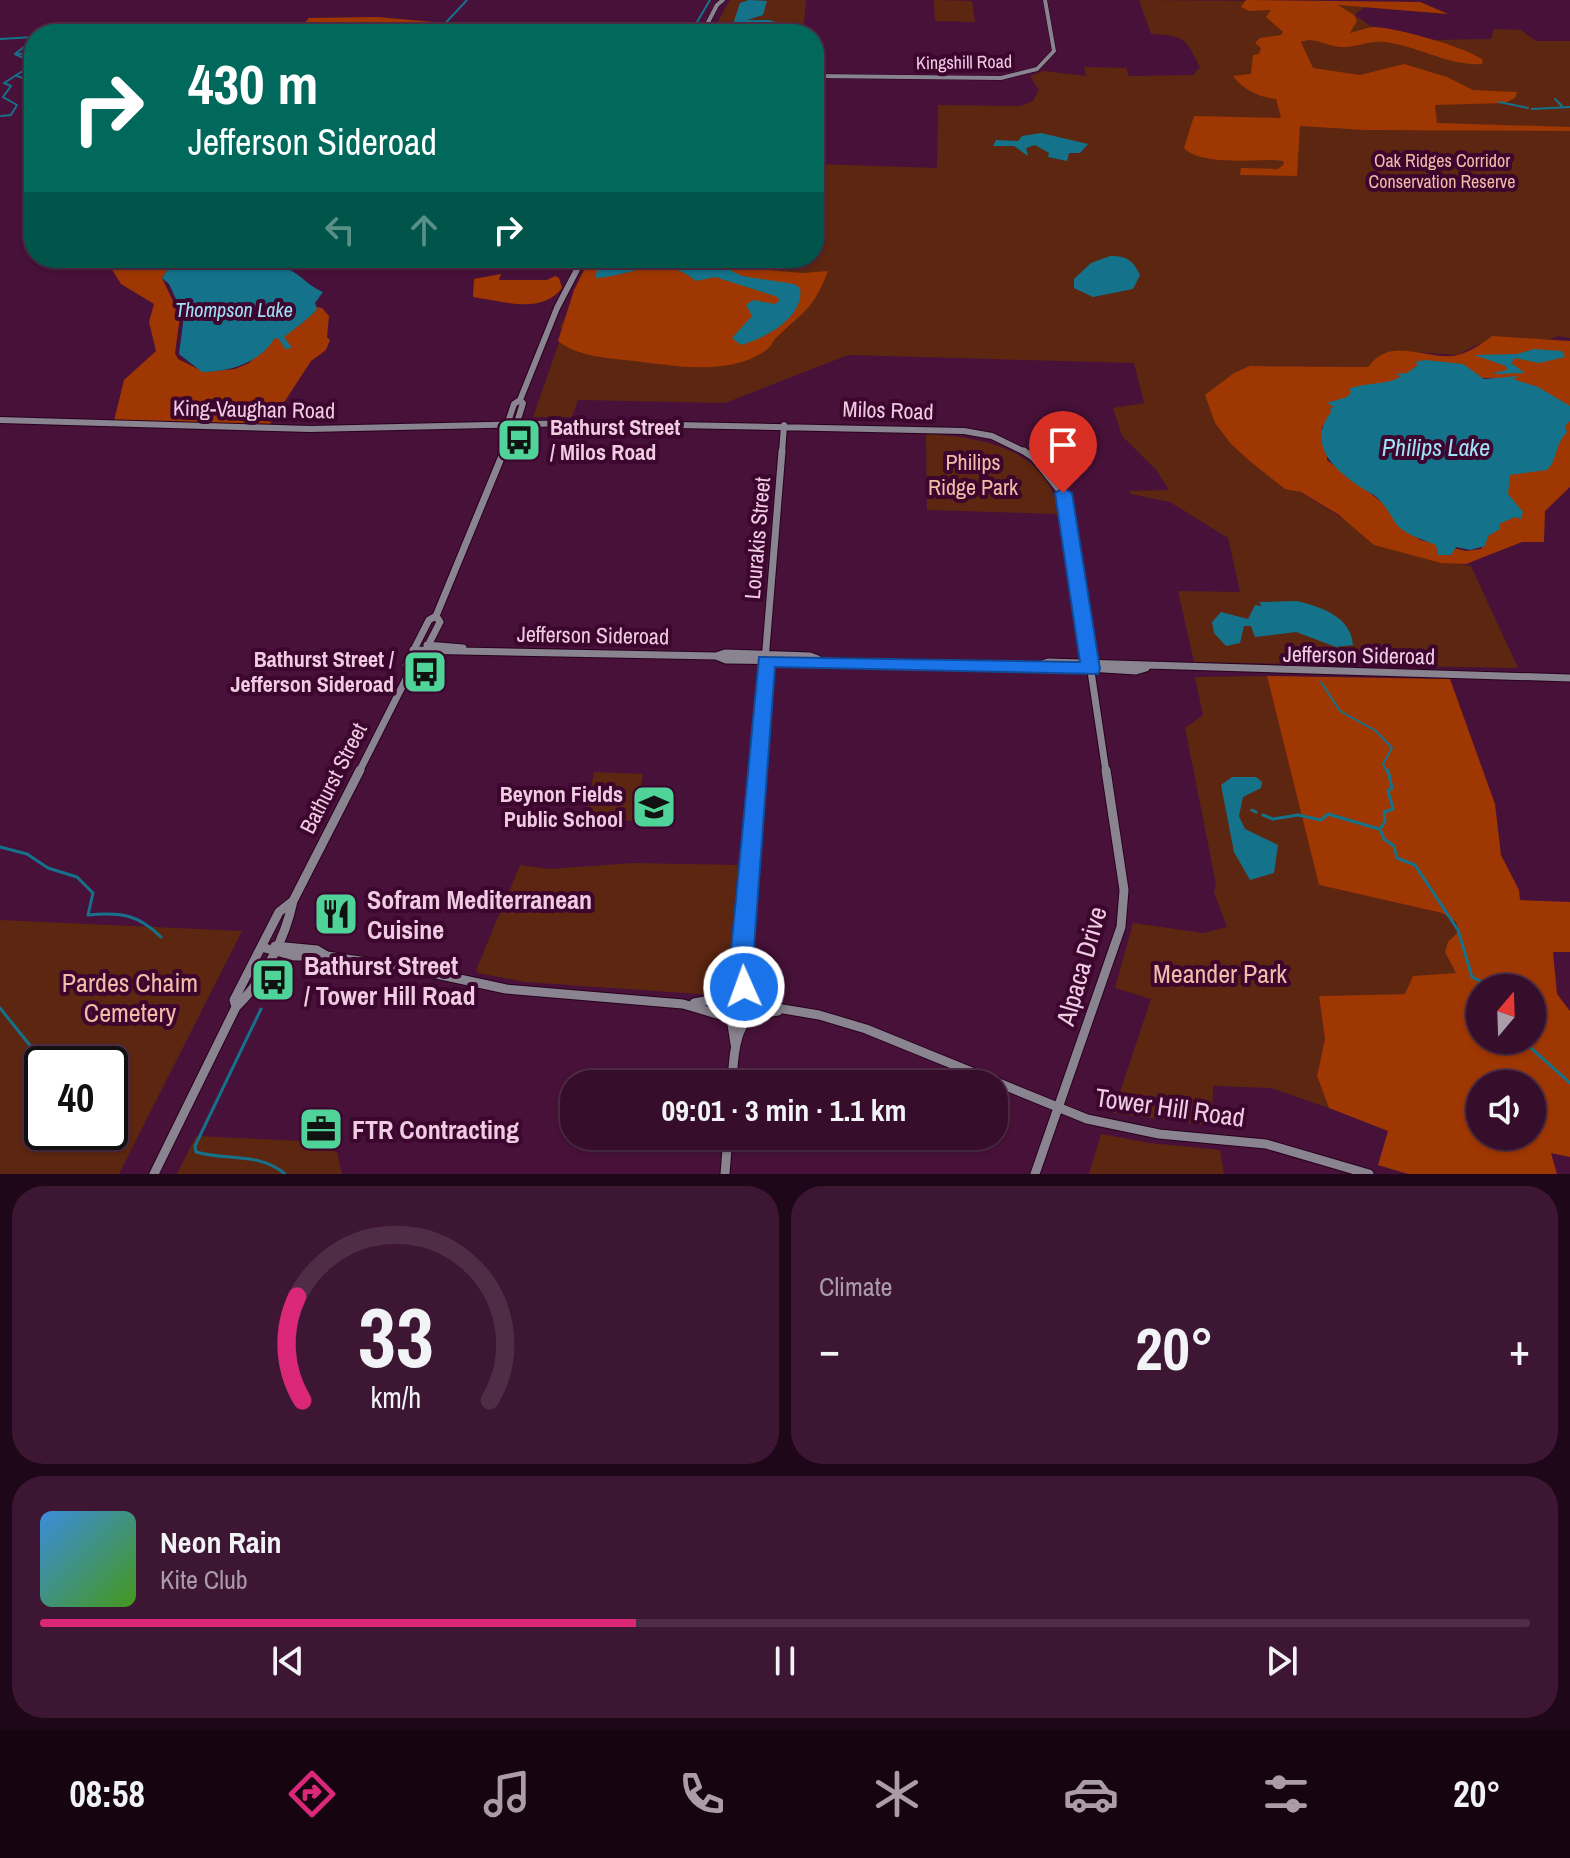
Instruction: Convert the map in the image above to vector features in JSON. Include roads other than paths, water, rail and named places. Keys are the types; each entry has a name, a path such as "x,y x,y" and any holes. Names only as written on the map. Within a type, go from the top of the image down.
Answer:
{"street":[{"path":"707,24 717,2 723,0"},
{"name":"Kingshill Road","path":"824,76 994,79 1026,73 1040,67 1054,53 1045,0"},
{"name":"Bathurst Street","path":"506,447 501,443 514,404 520,400 557,308 578,268"},
{"name":"Bathurst Street","path":"409,673 406,665 429,620 436,616 506,447 511,442 523,403 520,400"},
{"name":"King-Vaughan Road","path":"0,420 361,429 517,424"},
{"name":"Milos Road","path":"517,424 784,425 964,431 1007,441 1034,458 1065,497 1090,666"},
{"name":"Lourakis Street","path":"741,961 784,425"},
{"name":"Bathurst Street","path":"154,1174 236,1007 245,1000 292,913 293,901 409,673 417,667 440,622 436,616"},
{"name":"Jefferson Sideroad","path":"415,647 716,656 726,660 766,658 1090,666 1136,671 1148,668 1570,678"},
{"name":"Alpaca Drive","path":"1035,1174 1114,952 1123,903 1122,873 1090,666"},
{"name":"Bathurst Street","path":"236,1007 234,1000 279,912 293,901"},
{"path":"261,947 314,959 327,956 413,969 531,993 683,1004 728,1016"},
{"path":"733,1070 735,1044 723,1008 735,987 741,961"},
{"path":"735,1044 750,1000 741,961"},
{"path":"683,1004 728,998"},
{"name":"Tower Hill Road","path":"728,998 819,1015 866,1029 1058,1109 1141,1131 1266,1144 1369,1174"},
{"name":"Tower Hill Road","path":"728,1016 788,1011"},
{"path":"725,1174 727,1150"}],"water":[{"path":"767,1 763,15 747,20 769,20 782,24 733,24 740,3"},
{"path":"1041,133 1088,144 1080,153 1069,153 1067,161 1048,157 1049,153 1035,145 1026,148 1028,156 1014,146 993,146 996,140 1018,141 1022,136"},
{"path":"1110,256 1125,258 1135,266 1140,275 1133,289 1093,297 1074,288 1074,279 1091,263"},
{"name":"Thompson Lake","path":"168,268 286,268 323,292 315,303 317,309 284,337 292,348 285,349 275,338 252,360 223,370 202,372 179,354 184,316 169,284 162,278"},
{"path":"598,268 647,268 609,276 595,278"},
{"path":"671,268 726,268 742,276 794,284 800,288 800,298 782,325 741,345 732,338 752,316 746,305 753,300 775,304 779,301 778,297 715,277 696,281"},
{"path":"1534,349 1562,351 1565,357 1539,363 1515,358 1511,363 1525,373 1497,374 1493,373 1507,370 1506,366 1474,355 1517,354"},
{"name":"Philips Lake","path":"1425,360 1463,364 1484,379 1519,376 1513,379 1538,387 1570,406 1570,421 1565,426 1567,432 1547,470 1510,475 1508,494 1523,512 1521,519 1515,517 1499,524 1500,529 1488,536 1485,546 1470,550 1456,547 1451,555 1438,555 1436,545 1398,526 1379,499 1338,470 1324,449 1321,438 1330,408 1334,407 1327,403 1347,397 1351,392 1349,389 1397,379 1401,376 1395,374 1407,373 1418,365 1415,362"},
{"path":"1297,601 1316,606 1341,620 1351,635 1353,645 1336,647 1296,632 1255,637 1251,626 1244,626 1240,643 1226,646 1214,633 1212,622 1221,612 1248,619 1255,605 1262,606 1259,602"},
{"path":"1232,777 1256,777 1262,782 1261,788 1243,797 1239,816 1245,829 1278,845 1274,873 1250,880 1234,852 1221,785"}],"waterway":[{"path":"445,24 467,0"},
{"path":"696,24 710,0"},
{"path":"0,39 24,38"},
{"path":"24,47 15,54 24,58"},
{"path":"16,54 24,54"},
{"path":"1,116 11,115 17,105 3,97 11,86 4,83 24,70"},
{"path":"17,76 24,78"},
{"path":"1555,99 1562,106"},
{"path":"1499,102 1528,108"},
{"path":"1532,109 1570,107"},
{"path":"1321,682 1340,711 1376,731 1392,748 1383,764 1387,772"},
{"path":"1388,770 1392,788 1388,791 1393,809 1384,812 1385,821 1380,829 1384,839 1394,846 1397,858 1415,865 1458,930 1471,974"},
{"path":"1252,810 1256,812"},
{"path":"1263,815 1273,819 1298,815 1321,820 1328,814 1379,829"},
{"path":"0,847 27,854 48,868 77,877 93,893 88,915 128,916 144,923 161,937"},
{"path":"0,1008 31,1046"},
{"path":"261,1009 195,1146 196,1152 254,1160 285,1174"},
{"path":"1538,1054 1570,1083"}],"place":[{"name":"Bathurst Street / Milos Road","path":"519,440"},
{"name":"Bathurst Street / Jefferson Sideroad","path":"425,672"},
{"name":"Beynon Fields Public School","path":"654,807"},
{"name":"Sofram Mediterranean Cuisine","path":"336,914"},
{"name":"Bathurst Street / Tower Hill Road","path":"273,980"},
{"name":"FTR Contracting","path":"321,1129"}],"park label":[{"name":"Oak Ridges Corridor Conservation Reserve","path":"1442,170"},
{"name":"Philips Ridge Park","path":"973,474"},
{"name":"Meander Park","path":"1220,973"},
{"name":"Pardes Chaim Cemetery","path":"130,997"}]}
